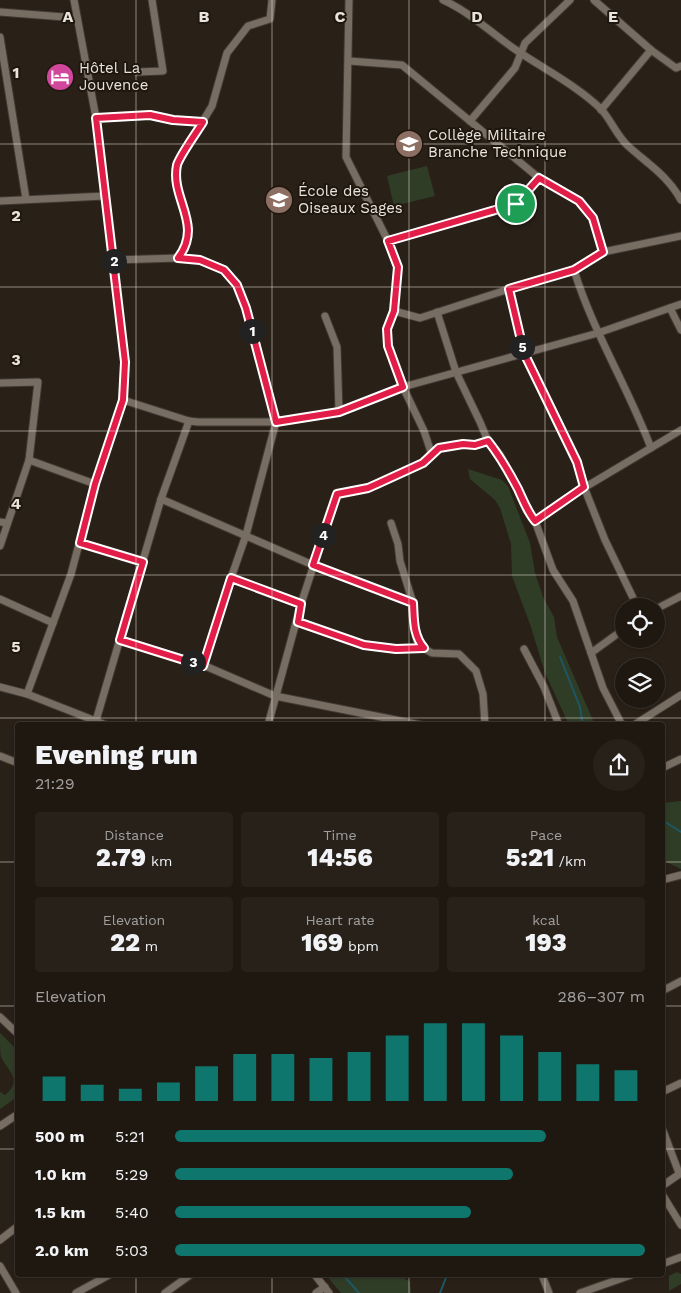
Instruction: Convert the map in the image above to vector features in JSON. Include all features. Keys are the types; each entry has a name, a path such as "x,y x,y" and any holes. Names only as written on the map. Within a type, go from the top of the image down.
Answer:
{"street":[{"path":"27,694 80,543 95,484 123,400 125,362 114,260 96,118 74,0"},
{"path":"137,72 163,71 152,0"},
{"path":"178,258 184,250 189,228 176,182 177,164 212,106 227,53 248,26 270,19 272,0"},
{"path":"349,0 346,157 388,241 398,267 394,311 387,329 388,346 403,387 424,431 432,455"},
{"path":"444,0 462,9 520,53 570,86 601,110 627,145 653,166 674,187 681,200"},
{"path":"462,9 463,0"},
{"path":"470,121 515,68 526,43 570,0"},
{"path":"594,0 651,50 676,68 681,66"},
{"path":"0,12 77,18"},
{"path":"0,37 26,200"},
{"path":"601,110 651,50"},
{"path":"349,61 402,65 539,178 579,201 593,218 603,252"},
{"path":"96,118 150,115 173,120 203,122"},
{"path":"388,241 516,204 539,178"},
{"path":"0,201 105,196"},
{"path":"394,311 420,318 574,270 603,252 681,236"},
{"path":"114,260 178,258 200,260 224,270 237,285 246,308 276,422 246,535 203,666"},
{"path":"574,270 598,333 651,448"},
{"path":"509,289 524,353 577,462 584,487 605,540 634,598"},
{"path":"123,400 189,421 276,422 339,412 403,387 598,333 681,304"},
{"path":"670,308 681,330"},
{"path":"437,312 456,372 488,441 500,455 527,511 535,521 553,570 574,601 603,688 620,722"},
{"path":"325,316 337,347 339,412"},
{"path":"0,384 38,382 29,460 4,523 0,546"},
{"path":"95,722 161,499 189,421"},
{"path":"535,521 584,487 681,430"},
{"path":"269,722 298,622 301,604 337,494 368,488 377,484 423,463 439,448 463,444 475,445 488,441"},
{"path":"29,460 95,484"},
{"path":"161,499 313,565 413,603"},
{"path":"391,523 413,603 414,627 417,641 432,653 459,654 476,671 483,694 485,722"},
{"path":"80,543 143,562"},
{"path":"231,578 301,604"},
{"path":"665,604 681,596"},
{"path":"0,599 53,623"},
{"path":"298,622 364,645 396,649 424,648"},
{"path":"591,652 615,635"},
{"path":"120,640 203,666 275,696 406,722"},
{"path":"524,650 544,687 558,722"},
{"path":"0,687 27,694 93,722"},
{"path":"639,722 681,695"},
{"path":"0,756 15,762"},
{"path":"665,766 681,758"},
{"path":"665,879 681,875"},
{"path":"665,989 681,980"},
{"path":"0,1017 15,1031"},
{"path":"665,1091 681,1083"},
{"path":"0,1126 15,1116"},
{"path":"665,1136 680,1173 665,1184"},
{"path":"665,1199 681,1225"},
{"path":"0,1240 15,1228"},
{"path":"665,1263 681,1257"},
{"path":"0,1266 16,1293"},
{"path":"76,1293 106,1277"},
{"path":"165,1293 187,1277"},
{"path":"316,1293 327,1290 317,1277"},
{"path":"543,1277 548,1293"},
{"path":"580,1293 625,1277"}],"green space":[{"path":"427,166 435,196 394,206 387,176"},
{"path":"468,469 502,480 508,486 530,543 535,573 543,597 554,617 557,637 594,722 568,722 545,673 531,627 512,576 511,544 500,508 495,500 470,479"},
{"path":"681,801 681,869 665,861 665,803"},
{"path":"0,1033 15,1048 15,1098 0,1109 0,1092 5,1095 11,1090 14,1080 1,1057"},
{"path":"677,1272 681,1274 681,1284 669,1291 669,1276"},
{"path":"328,1277 403,1277 410,1282 411,1293 341,1293"}],"waterway":[{"path":"560,657 580,707 583,722"},
{"path":"665,822 681,832"},
{"path":"345,1277 359,1293"},
{"path":"440,1293 446,1277"}],"place":[{"name":"Hôtel La Jouvence","path":"60,77"},
{"name":"Collège Militaire Branche Technique","path":"409,144"},
{"name":"École des Oiseaux Sages","path":"279,200"}],"route":[{"path":"150,115 173,120 203,122 177,164 176,182 189,228 184,250 178,258 200,260 224,270 237,285 246,308 276,422 339,412 403,387 388,346 387,329 394,311 398,267 388,241 516,204 539,178 579,201 593,218 603,252 574,270 509,289 524,353 577,462 584,487 535,521 527,511 500,455 488,441 475,445 463,444 439,448 423,463 377,484 368,488 337,494 313,565 413,603 414,627 417,641 424,648 396,649 364,645 298,622 301,604 231,578 203,666 120,640 143,562 80,543 95,484 123,400 125,362 96,118 150,115"}]}
